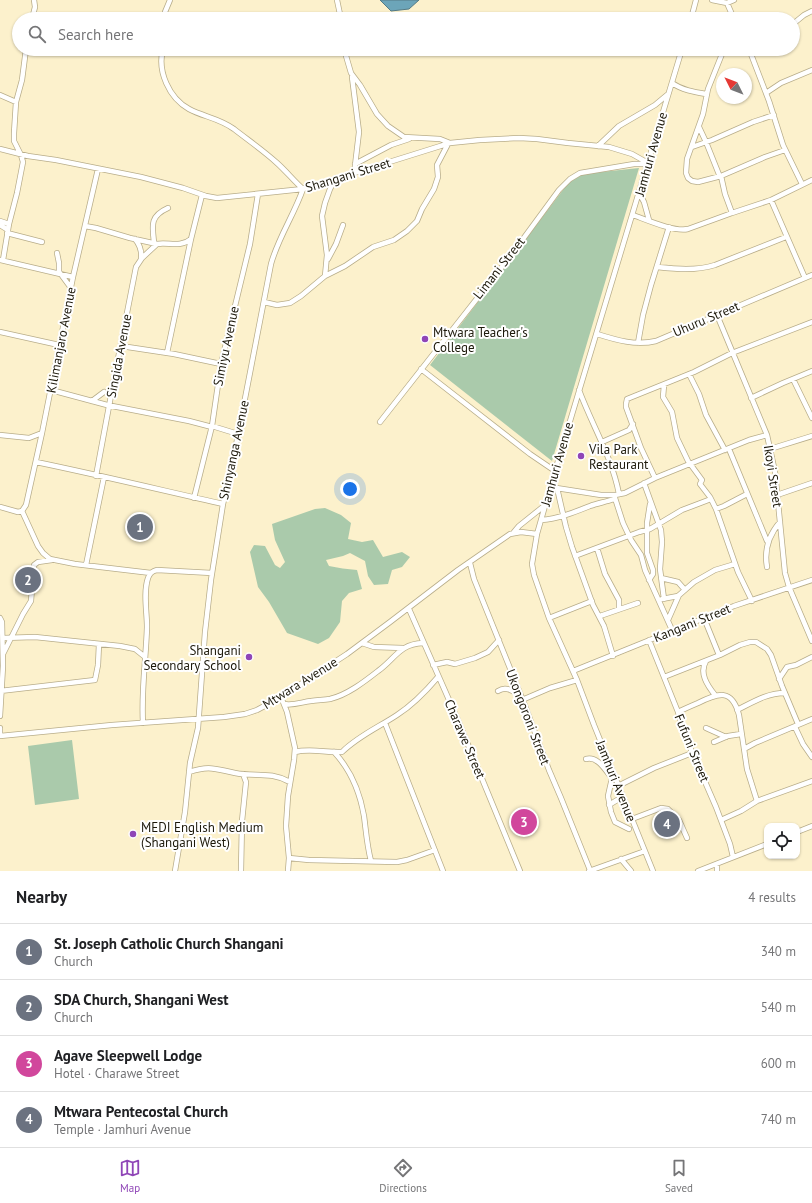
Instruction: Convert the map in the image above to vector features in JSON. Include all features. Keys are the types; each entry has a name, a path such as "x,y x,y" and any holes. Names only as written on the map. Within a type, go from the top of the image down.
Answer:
{"street":[{"path":"34,0 34,12"},
{"path":"165,12 170,0"},
{"path":"337,0 340,12"},
{"path":"693,12 696,0"},
{"path":"712,0 727,3 734,0"},
{"path":"727,3 731,12"},
{"path":"800,18 812,12"},
{"path":"25,56 22,80 16,102 14,137 22,162 2,260 73,277"},
{"path":"162,56 161,62 164,77 169,88 179,101 189,109 220,120 233,129 277,163 303,189"},
{"path":"264,302 277,305 290,303 325,276 345,266 373,248 398,237 414,223 434,189 438,177 437,165 449,144 440,139 410,138 394,132 378,116 360,85 352,75 345,56"},
{"name":"Jamhuri Avenue","path":"653,871 622,797 577,680 549,618 534,575 532,564 537,534 550,487 680,56"},
{"path":"721,56 706,94 706,102 687,162 686,173 689,180 698,182 720,177 785,150"},
{"path":"752,56 774,115 785,150 802,184"},
{"path":"766,93 781,83 812,70"},
{"path":"352,75 359,132 354,174"},
{"path":"672,82 682,89 706,94"},
{"path":"0,94 16,102"},
{"path":"598,146 619,126 655,105 668,95"},
{"path":"692,147 774,115"},
{"path":"699,127 720,177 732,213"},
{"path":"355,164 391,145 410,138"},
{"name":"Shangani Street","path":"0,149 21,155 141,177 183,188 202,195 223,198 303,189 449,144 480,140 518,138 598,146 619,149 648,163"},
{"name":"Limani Street","path":"380,422 512,254 559,190 570,179 580,173 648,163"},
{"name":"Kilimanjaro Avenue","path":"22,511 26,505 36,462 73,277 98,169"},
{"path":"325,276 327,260 322,216 330,189 335,180"},
{"path":"633,215 681,230 688,229 771,200 812,180"},
{"name":"Shinyanga Avenue","path":"175,871 183,823 189,772 199,719 207,614 223,504 232,471 271,264 276,249 297,206 303,189"},
{"path":"639,193 644,202 649,220"},
{"name":"Simiyu Avenue","path":"194,498 212,427 221,364 250,244 258,194"},
{"path":"167,353 190,239 202,195"},
{"path":"771,200 805,278"},
{"path":"156,243 153,220 156,214 168,208"},
{"path":"0,221 9,224"},
{"path":"327,260 334,250 343,224"},
{"path":"0,225 7,231 42,242"},
{"path":"85,226 134,239 156,243 182,244 190,239"},
{"path":"638,343 643,315 669,226"},
{"path":"657,267 688,269 704,268 721,263 786,237"},
{"path":"134,239 139,244 141,251 140,261"},
{"name":"Singida Avenue","path":"96,476 110,405 114,374 136,270 140,261 156,243"},
{"path":"57,253 59,273 71,288"},
{"name":"Uhuru Street","path":"597,334 618,340 638,343 656,341 812,275"},
{"name":"Ikoyi Street","path":"717,314 767,435 777,495 785,573 789,587 812,641"},
{"path":"655,478 641,448 626,404 627,399 664,385 732,353 812,322"},
{"path":"0,332 59,345"},
{"path":"121,346 167,353 221,364"},
{"path":"421,369 530,454 555,471"},
{"path":"751,398 793,378 812,371"},
{"path":"689,374 699,394 706,415 727,450 767,541"},
{"path":"793,378 812,418"},
{"path":"664,385 663,397 671,410 677,438 690,464 702,480 700,484 716,509 735,564 752,601"},
{"path":"51,390 92,402 189,420 238,434"},
{"path":"579,390 614,472 619,494"},
{"path":"92,402 104,392"},
{"path":"602,442 629,430 633,424"},
{"path":"0,435 29,438 42,432"},
{"path":"541,520 563,516 614,497 655,478 767,435"},
{"path":"770,449 812,436"},
{"path":"36,462 223,504"},
{"path":"86,565 104,478"},
{"path":"644,483 650,504 659,523 662,542 660,569 664,599"},
{"path":"777,495 812,483"},
{"path":"550,487 614,497"},
{"path":"557,488 563,516 576,556 592,601 600,616 613,656"},
{"path":"716,509 747,494"},
{"path":"614,497 629,536 641,555 649,580 672,630"},
{"path":"576,556 647,530 682,510 711,499"},
{"path":"649,580 653,574 653,570 647,555 647,523 650,504"},
{"name":"Mtwara Avenue","path":"0,736 54,730 199,719 245,714 257,710 281,697 362,643 409,609 458,570 514,532 519,526 545,505"},
{"path":"0,507 18,512 22,511 38,546 43,553 52,560"},
{"path":"767,567 767,541 773,530 780,522"},
{"path":"514,532 537,534"},
{"path":"597,548 605,574 618,598 620,605 619,609"},
{"path":"3,654 31,601 34,565 38,562 52,560 150,573"},
{"name":"Ukongoroni Street","path":"470,563 474,579 522,698 548,770 567,812 590,871"},
{"path":"658,600 679,595 694,582 715,570 735,564"},
{"path":"143,723 142,697 145,657 147,580 150,573 154,570 159,570 212,573"},
{"path":"661,578 678,582 685,590"},
{"name":"Kangani Street","path":"573,671 613,656 672,630 812,580"},
{"path":"668,620 679,595"},
{"path":"549,618 592,601"},
{"path":"600,616 638,603"},
{"name":"Charawe Street","path":"409,609 457,718 520,871"},
{"path":"0,618 2,622 3,638 0,716"},
{"path":"704,618 719,655"},
{"path":"3,638 40,638 99,644 135,649 145,657"},
{"path":"433,665 446,662 455,664 475,658 488,652 499,640"},
{"name":"Fufuni Street","path":"649,640 678,712 692,753 721,820 733,857"},
{"path":"664,677 745,643 753,641 756,642 769,652 804,744 812,757"},
{"path":"362,643 374,647 394,646 404,648"},
{"path":"284,704 297,704 330,699 341,695 379,670 404,648 414,644 424,643"},
{"path":"1,691 95,680 98,665 99,644"},
{"path":"780,679 787,667 796,665 812,657"},
{"path":"706,660 702,671 708,686 715,695"},
{"path":"295,752 308,750 342,752 349,745 403,711 438,677"},
{"path":"510,690 514,680"},
{"path":"498,691 504,688 522,698 577,680"},
{"path":"776,693 782,686"},
{"path":"737,710 776,693 785,692"},
{"path":"678,712 715,695 721,694 728,696 736,705 749,780 757,801"},
{"path":"281,697 292,731 295,752 290,782 286,826 289,858 288,871"},
{"path":"744,749 812,718"},
{"path":"385,723 443,871"},
{"path":"0,728 0,736"},
{"path":"706,728 726,737"},
{"path":"714,742 726,737 741,734"},
{"path":"334,752 348,771 357,792 364,816 372,862"},
{"path":"618,786 654,768 692,753"},
{"path":"586,759 591,758 596,760 612,778 608,796 609,805 615,822 629,829"},
{"path":"189,772 209,768 243,774 272,775 290,782"},
{"path":"241,871 242,821 246,782 243,774"},
{"path":"246,782 252,774"},
{"path":"721,820 745,809 757,801 812,780"},
{"path":"609,805 622,797"},
{"path":"632,819 661,808 668,809 679,820 687,838"},
{"path":"800,831 812,826"},
{"path":"698,871 764,845"},
{"path":"289,858 309,860 397,862 435,850"},
{"path":"590,871 645,851"},
{"path":"621,859 631,871"},
{"path":"717,864 717,871"}],"green space":[{"path":"639,168 552,461 430,365 572,178 582,174"},
{"path":"325,508 341,515 351,523 348,539 362,542 373,540 383,557 402,552 410,557 402,567 392,570 388,584 374,585 368,576 365,561 350,553 326,560 329,566 357,570 362,589 349,593 342,601 340,622 329,638 318,644 287,633 269,602 258,587 250,552 254,545 265,546 275,565 280,568 285,562 275,540 272,524 315,509"},
{"path":"72,740 79,799 35,805 28,746"}],"water":[{"path":"380,0 419,0 409,9 391,11"}],"place":[{"name":"Mtwara Teacher's College","path":"425,339"},
{"name":"Vila Park Restaurant","path":"581,456"},
{"name":"St. Joseph Catholic Church Shangani","path":"140,527"},
{"name":"SDA Church, Shangani West","path":"28,580"},
{"name":"Shangani Secondary School","path":"249,657"},
{"name":"Agave Sleepwell Lodge","path":"524,822"},
{"name":"Mtwara Pentecostal Church","path":"667,824"},
{"name":"MEDI English Medium (Shangani West)","path":"133,834"}]}
